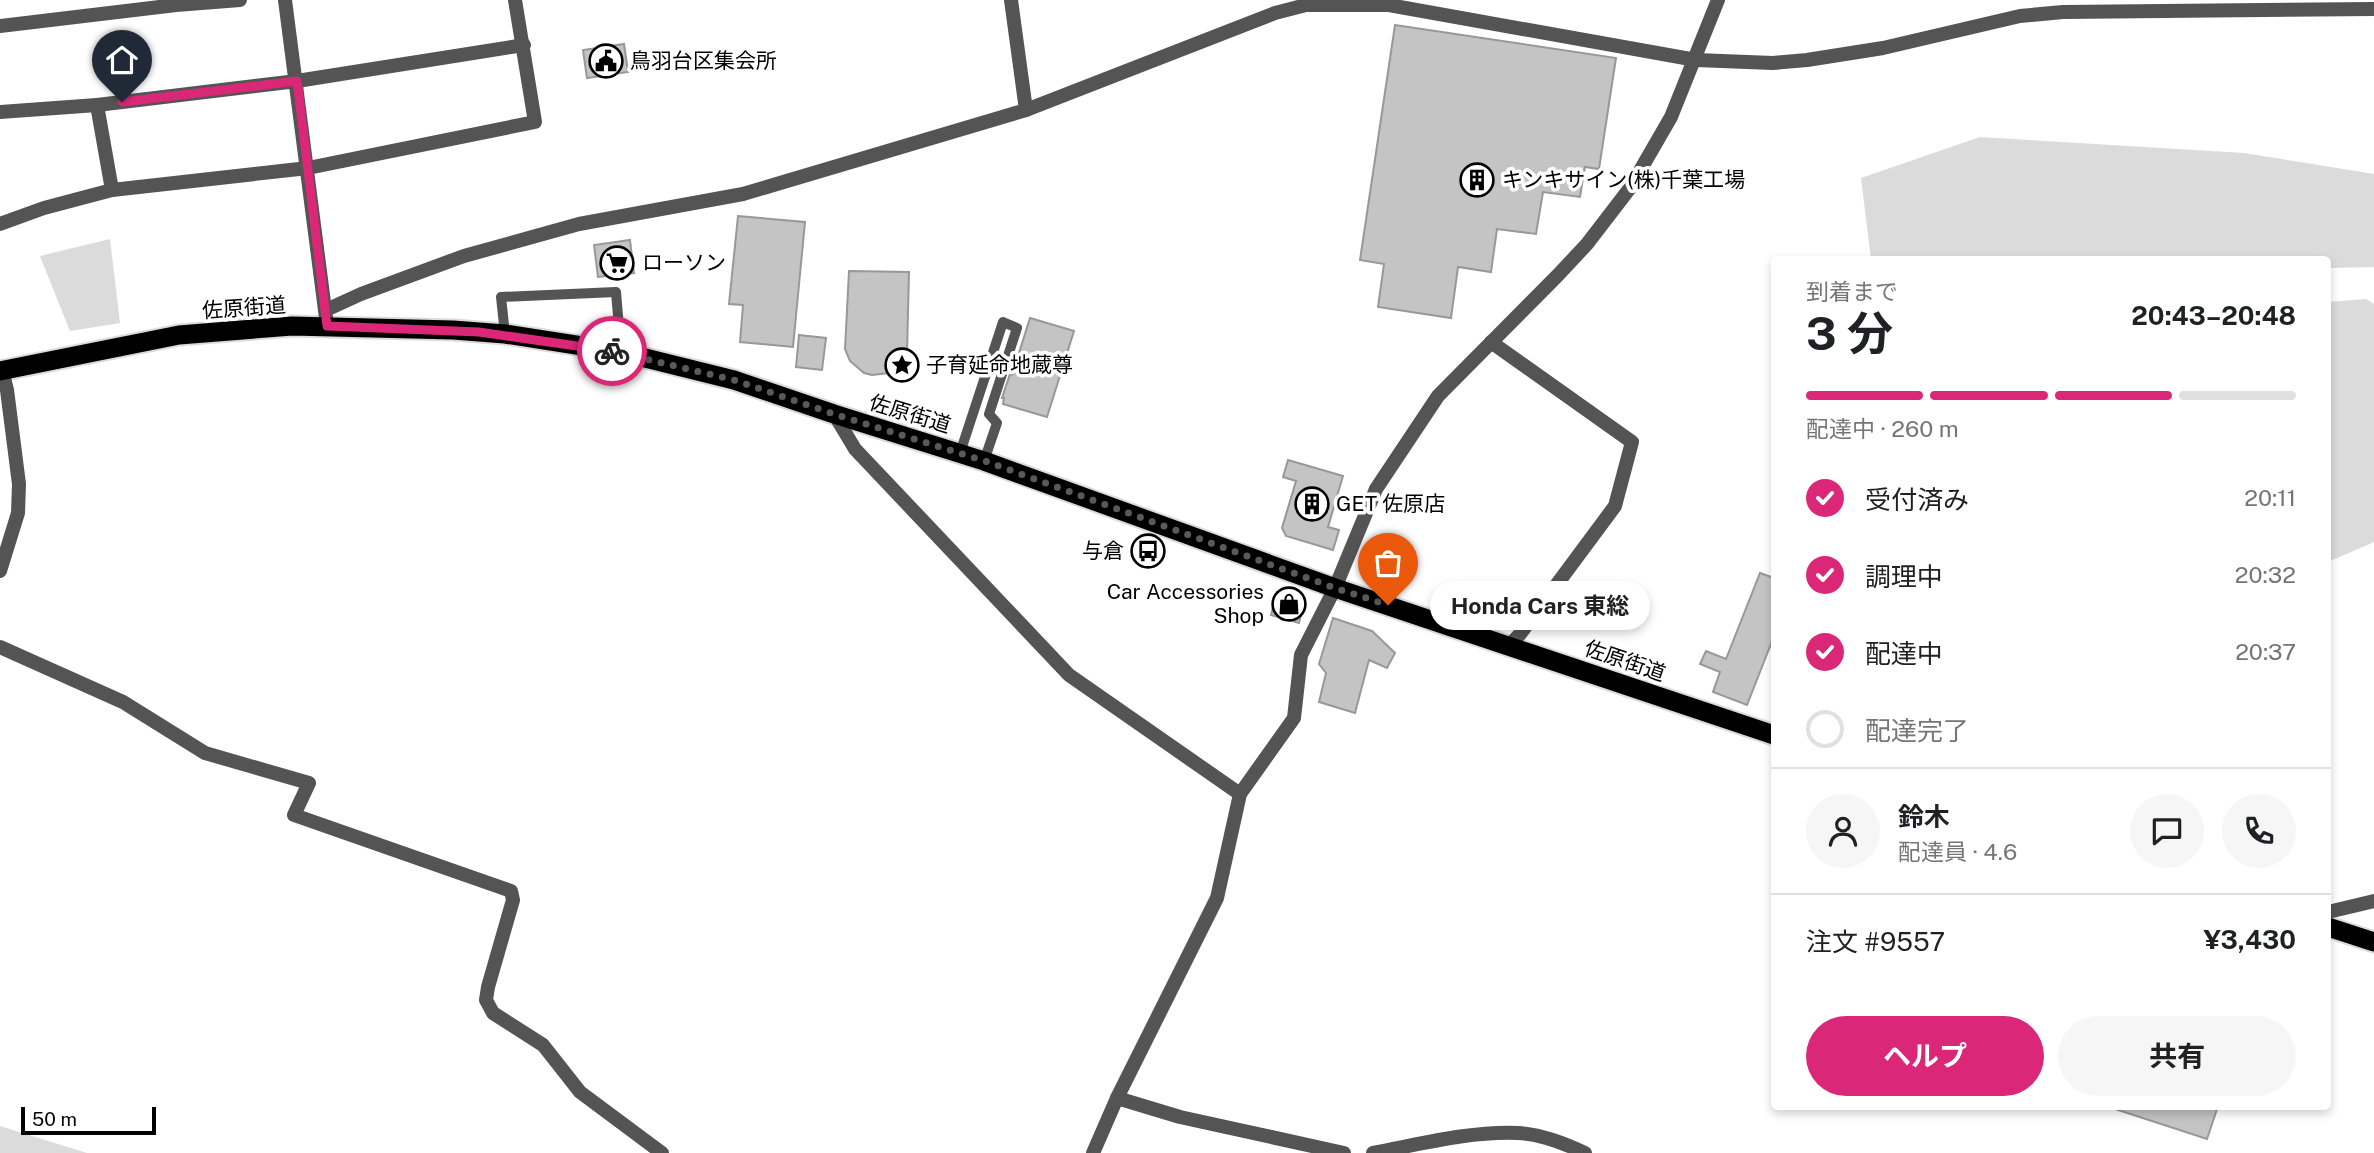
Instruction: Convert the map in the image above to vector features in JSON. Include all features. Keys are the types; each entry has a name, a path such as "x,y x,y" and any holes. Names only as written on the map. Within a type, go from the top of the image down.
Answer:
{"highway":[{"name":"佐原街道","path":"1,370 179,335 292,326 326,318 505,334 621,352 734,380 985,461 1335,588 1771,733"},
{"path":"2331,928 2374,942"}],"street":[{"path":"0,26 176,2 240,0"},
{"path":"285,0 326,318 361,294 477,252 579,224 743,194 1026,110 1275,13 1306,5 1389,5 1696,60 1773,63 1883,48 2020,16 2063,12 2374,9"},
{"path":"0,223 112,190 308,167 535,122 515,0"},
{"path":"1012,0 1026,110"},
{"path":"1093,1153 1117,1098 1217,898 1240,794 1294,718 1301,655 1335,588 1376,489 1438,396 1569,264 1630,188 1665,129 1696,60 1718,0"},
{"path":"0,112 97,105 297,81 524,46"},
{"path":"97,105 112,190"},
{"path":"1491,342 1632,442 1615,506 1509,646"},
{"path":"0,570 18,513 19,484 7,390 1,370"},
{"path":"834,414 855,449 1069,675 1240,794"},
{"path":"0,646 123,702 205,752 309,783 295,815 511,891 513,900 486,1000 493,1013 543,1045 580,1092 662,1153"},
{"path":"2331,911 2374,901"},
{"path":"1117,1098 1180,1117 1344,1153"},
{"path":"1373,1153 1477,1135 1519,1133 1564,1143 1585,1153"}],"lane":[{"path":"505,334 501,297 616,292 621,352"},
{"path":"960,453 1003,322 1017,328 989,414 997,423 985,461"}],"shaded area":[{"path":"1980,137 2244,153 2374,174 2374,267 2331,268 2331,256 1871,256 1861,178"},
{"path":"110,239 120,323 70,331 40,256"},
{"path":"2366,299 2374,304 2374,542 2331,561 2331,302"},
{"path":"0,1126 87,1153 0,1153"}],"building":[{"name":"キンキサイン(株)千葉工場","path":"1395,25 1616,58 1599,169 1585,167 1580,197 1543,192 1536,234 1497,229 1491,272 1458,267 1451,318 1378,307 1384,264 1360,260"},
{"name":"鳥羽台区集会所","path":"624,44 628,72 587,78 583,50"},
{"path":"738,216 805,222 793,347 740,342 743,305 729,304"},
{"path":"630,240 634,273 598,277 594,245"},
{"path":"849,271 909,272 907,353 897,368 889,373 864,373 850,361 845,349"},
{"path":"1030,318 1074,331 1047,417 1003,404 1002,398"},
{"path":"799,335 826,338 822,370 796,367"},
{"name":"GET 佐原店","path":"1288,460 1343,476 1328,527 1339,530 1333,550 1286,536 1282,528 1296,481 1283,477"},
{"path":"1760,573 1771,577 1771,644 1747,705 1713,692 1720,672 1700,664 1706,651 1726,659"},
{"path":"1277,592 1305,599 1299,623 1271,615"},
{"path":"1333,618 1372,631 1395,653 1387,668 1369,660 1355,713 1319,702 1326,673 1319,664"},
{"path":"2118,1110 2217,1110 2207,1139"}],"way so far":[{"path":"612,351 734,380 985,461 1388,605"}],"place":[{"name":"鳥羽台区集会所","path":"606,61"},
{"name":"キンキサイン(株)千葉工場","path":"1477,180"},
{"name":"ローソン","path":"617,263"},
{"name":"子育延命地蔵尊","path":"902,365"},
{"name":"GET 佐原店","path":"1312,504"},
{"name":"与倉","path":"1148,551"},
{"name":"Car Accessories Shop","path":"1289,604"},
{"name":"Honda Cars 東総","path":"1388,605"}],"route":[{"path":"122,102 297,81 327,326 505,334 612,351"}]}
